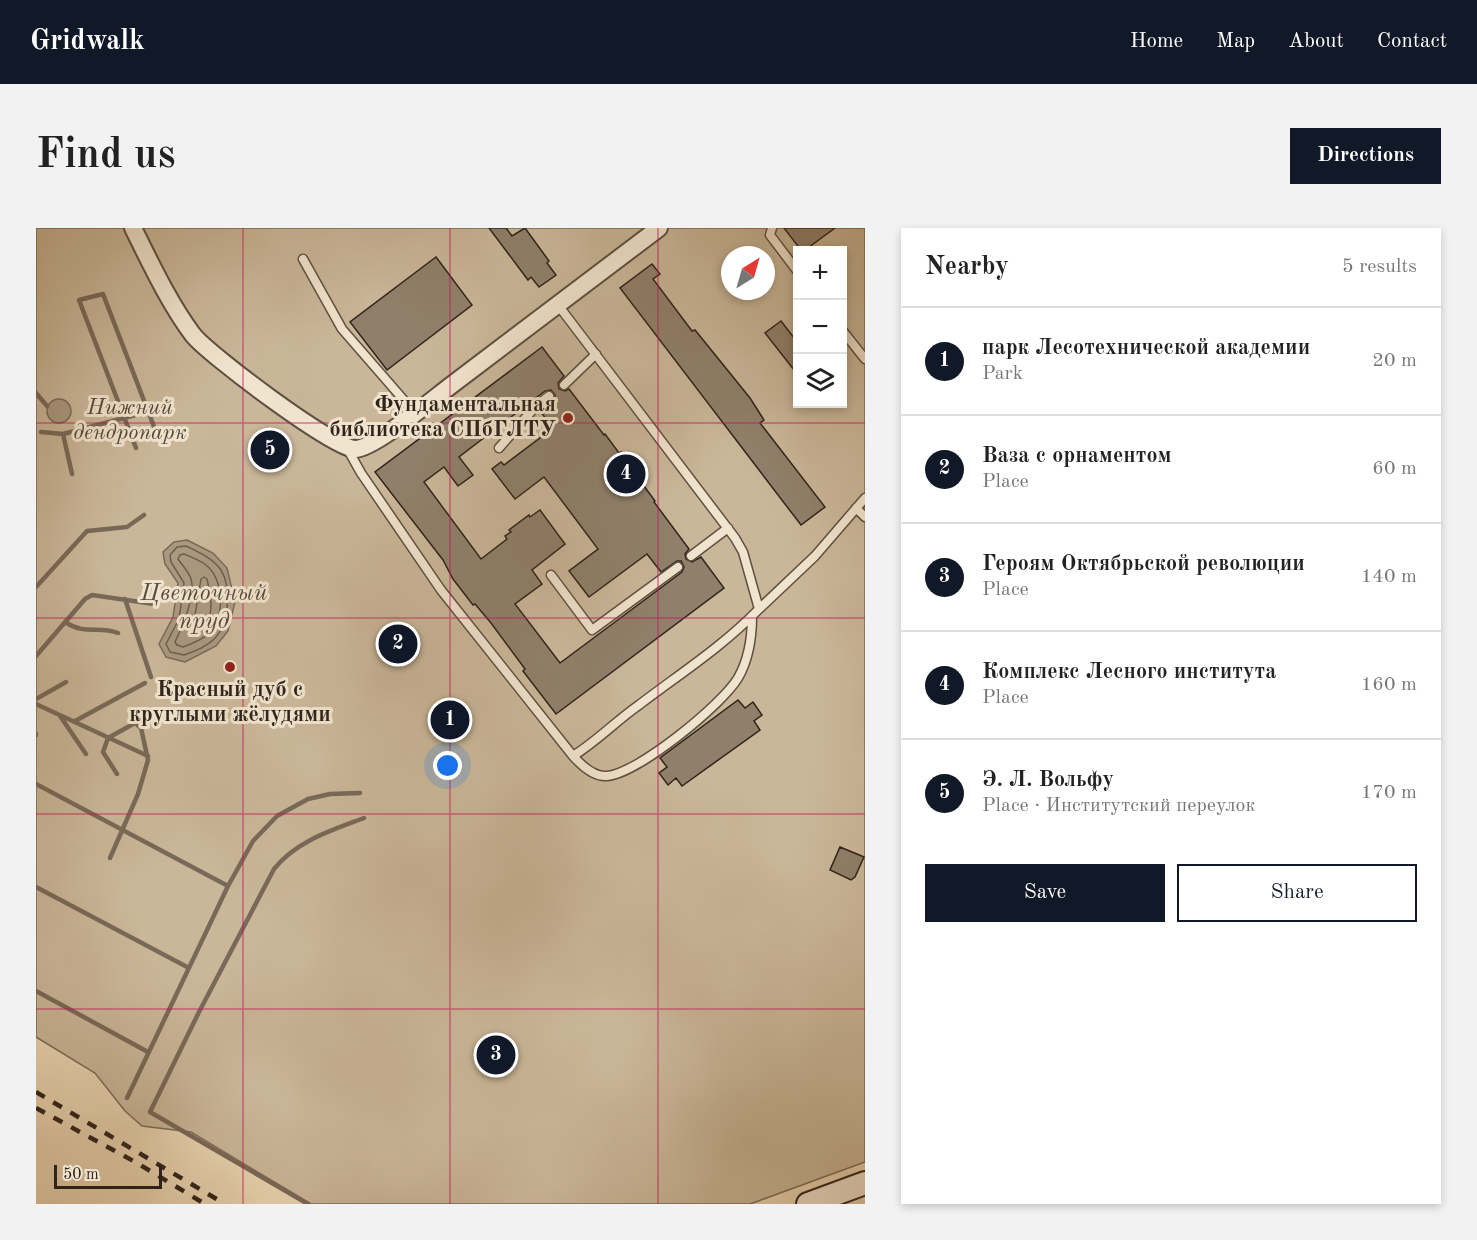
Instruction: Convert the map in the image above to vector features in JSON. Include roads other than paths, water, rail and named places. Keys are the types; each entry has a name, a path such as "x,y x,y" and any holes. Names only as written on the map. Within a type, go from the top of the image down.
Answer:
{"main road":[{"path":"811,1204 865,1183"}],"street":[{"path":"133,228 172,302 202,345 317,431 346,447 357,449 368,446 415,413 659,228"}],"lane":[{"path":"772,228 770,235 793,265"},
{"path":"303,259 342,329 415,413"},
{"path":"558,305 728,528 743,552 759,609"},
{"path":"847,335 865,359"},
{"path":"564,385 596,354"},
{"path":"499,448 536,405 549,396"},
{"path":"346,447 361,473 441,590 573,756 581,765 598,775 605,777 617,774 639,763 718,704 737,679 747,657 751,641 752,616"},
{"path":"573,756 595,742 639,705 737,631 815,556 865,498"},
{"path":"856,508 865,517"},
{"path":"691,556 728,528"},
{"path":"551,575 592,630 678,567"}],"water":[{"path":"59,399 68,402 71,411 68,420 59,423 50,420 47,411 50,402"},
{"name":"Цветочный пруд","path":"187,540 213,553 227,568 235,602 228,631 216,646 185,662 166,657 159,644 173,617 178,583 165,564 163,552 174,542"}],"waterway":[{"path":"136,448 79,300 103,294 158,437"},
{"path":"36,393 47,406"},
{"path":"41,432 63,434 147,412"},
{"path":"63,434 72,474"},
{"path":"36,587 87,531 127,527 144,515"},
{"path":"36,656 85,599 92,595 154,604"},
{"path":"125,599 151,677"},
{"path":"65,622 86,630 118,633"},
{"path":"36,699 66,682"},
{"path":"75,721 145,683"},
{"path":"36,704 148,756"},
{"path":"60,716 86,754"},
{"path":"110,858 138,794 148,760 141,728 135,723 108,738 103,752 117,774"},
{"path":"36,784 228,886"},
{"path":"127,1098 228,886 253,841 277,816 308,799 330,794 360,793"},
{"path":"308,1204 150,1112 199,1012 274,869 283,859 304,844 327,832 364,818"},
{"path":"36,887 189,968"},
{"path":"36,991 148,1052"}],"railway":[{"path":"36,1092 225,1204"},
{"path":"36,1108 137,1163 205,1204"}],"place":[{"name":"Фундаментальная библиотека СПбГЛТУ","path":"568,418"},
{"name":"Э. Л. Вольфу","path":"270,450"},
{"name":"Комплекс Лесного института","path":"626,474"},
{"name":"Ваза с орнаментом","path":"398,644"},
{"name":"Красный дуб с круглыми жёлудями","path":"230,667"},
{"name":"парк Лесотехнической академии","path":"450,720"},
{"name":"Героям Октябрьской революции","path":"496,1055"}],"park label":[{"name":"Нижний дендропарк","path":"130,420"}]}
